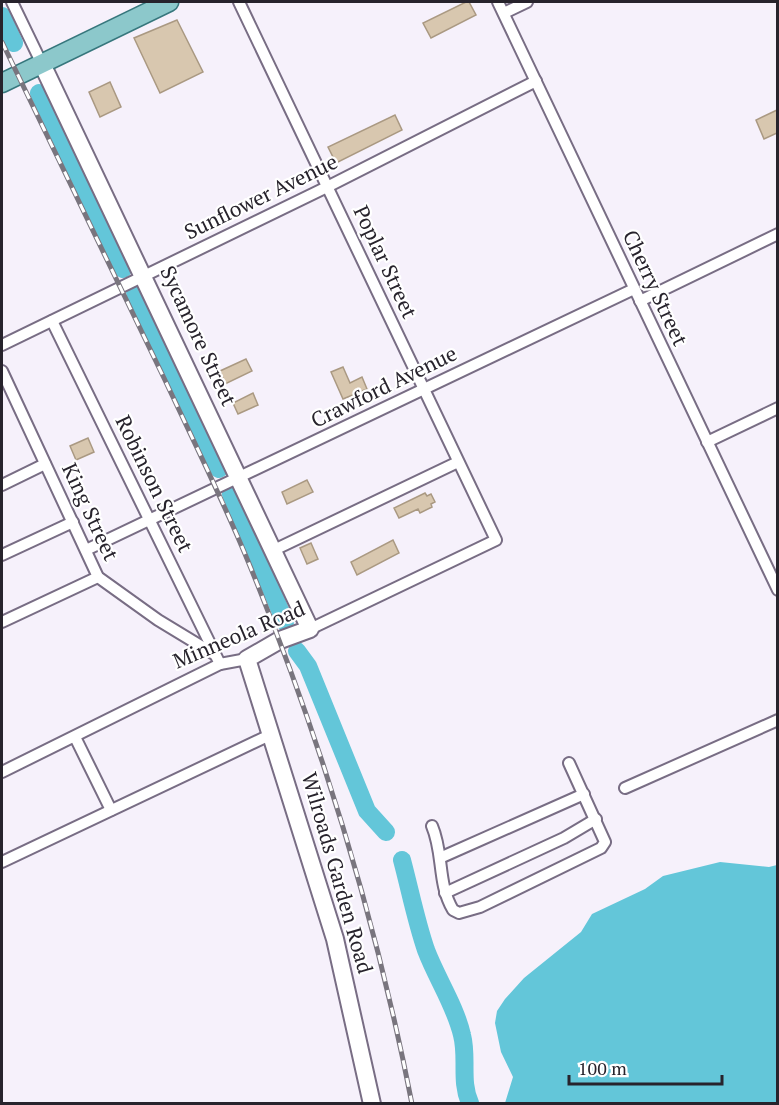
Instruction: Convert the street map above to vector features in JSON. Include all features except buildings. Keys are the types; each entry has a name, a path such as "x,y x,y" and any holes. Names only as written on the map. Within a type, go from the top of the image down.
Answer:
{"main road":[{"path":"2,83 169,2"}],"street":[{"path":"12,2 42,64"},
{"name":"Poplar Street","path":"239,2 495,540"},
{"name":"Cherry Street","path":"498,2 777,590"},
{"path":"504,13 527,2"},
{"name":"Sycamore Street","path":"42,64 241,477 310,629"},
{"name":"Sunflower Avenue","path":"2,345 327,187 536,81"},
{"path":"640,301 777,234"},
{"name":"Crawford Avenue","path":"86,550 634,288"},
{"name":"Robinson Street","path":"52,321 217,659"},
{"name":"King Street","path":"2,371 98,577 217,659"},
{"path":"707,442 777,408"},
{"path":"274,550 458,462"},
{"path":"2,485 45,464"},
{"path":"2,555 73,522"},
{"name":"Minneola Road","path":"2,772 75,737 217,659 247,659 280,640 310,629 495,540"},
{"path":"2,622 98,577"},
{"name":"Wilroads Garden Road","path":"247,659 335,939 372,1104"},
{"path":"625,788 777,720"},
{"path":"2,862 272,734"},
{"path":"75,737 111,810"},
{"path":"432,826 442,857 445,893 453,910 459,913 480,907 601,848 605,842 569,763"},
{"path":"442,857 584,794"},
{"path":"445,893 564,837 596,819"}],"water":[{"path":"720,862 769,867 777,865 777,1103 505,1103 513,1077 501,1052 495,1023 497,1011 505,999 524,978 581,932 592,914 645,889 663,876"}],"waterway":[{"path":"2,16 14,43"},
{"path":"39,93 123,269"},
{"path":"135,293 219,469"},
{"path":"231,494 285,622"},
{"path":"297,651 308,666 367,811 386,832"},
{"path":"402,860 426,950 455,1013 462,1035 465,1086 470,1103"}],"railway":[{"path":"2,42 208,471 276,631 323,764 364,898 398,1035 412,1104"}]}
